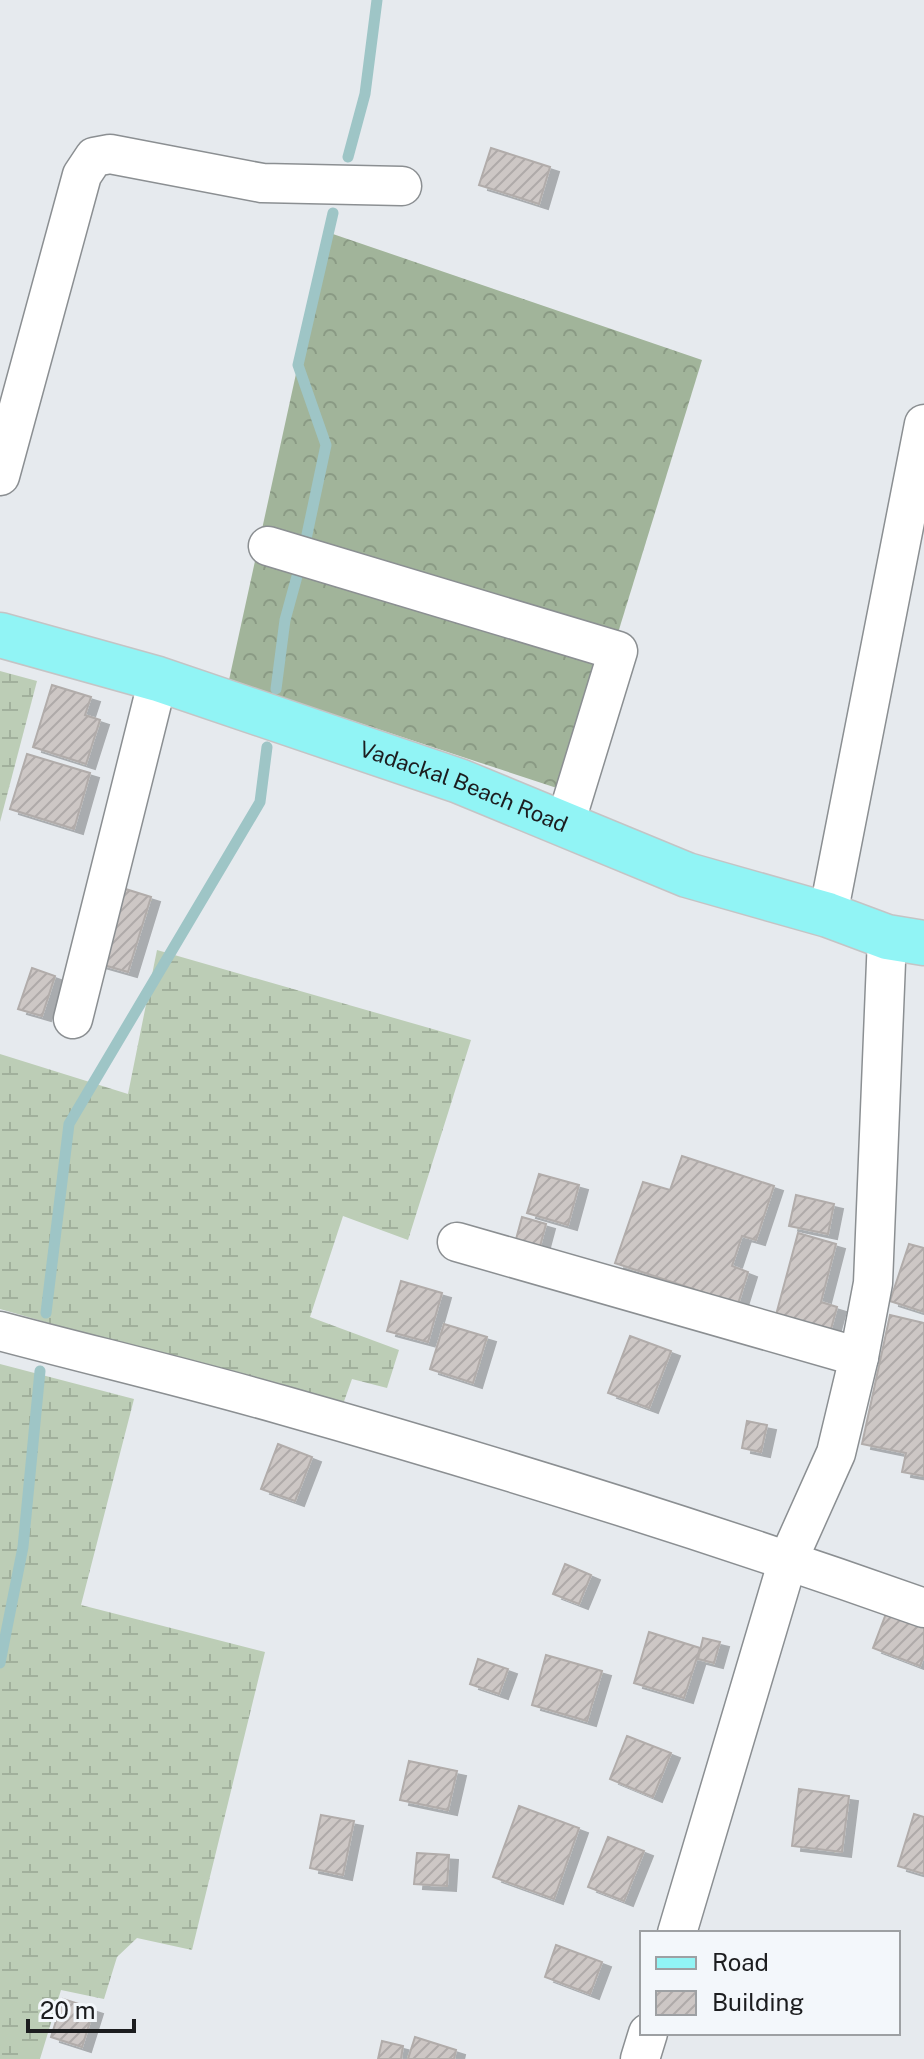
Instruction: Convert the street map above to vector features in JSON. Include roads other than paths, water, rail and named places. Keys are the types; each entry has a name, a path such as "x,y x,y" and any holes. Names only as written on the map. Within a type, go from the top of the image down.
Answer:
{"main road":[{"name":"Vadackal Beach Road","path":"0,635 158,679 459,781 687,875 906,940"}],"street":[{"path":"0,476 82,175 94,157 110,154 262,183 402,186"},
{"path":"828,915 924,426"},
{"path":"289,552 618,651 565,824"},
{"path":"73,1019 158,679"},
{"path":"678,1931 788,1560 836,1453 859,1357 873,1283 906,940"},
{"path":"457,1242 859,1357"},
{"path":"0,1331 280,1404 788,1560 924,1608"},
{"path":"640,2059 647,2035"}],"waterway":[{"path":"348,157 365,94 377,0"},
{"path":"276,689 285,620 302,558 326,445 298,365 333,213"},
{"path":"46,1313 69,1124 260,802 267,747"},
{"path":"0,1663 23,1547 40,1371"}]}
